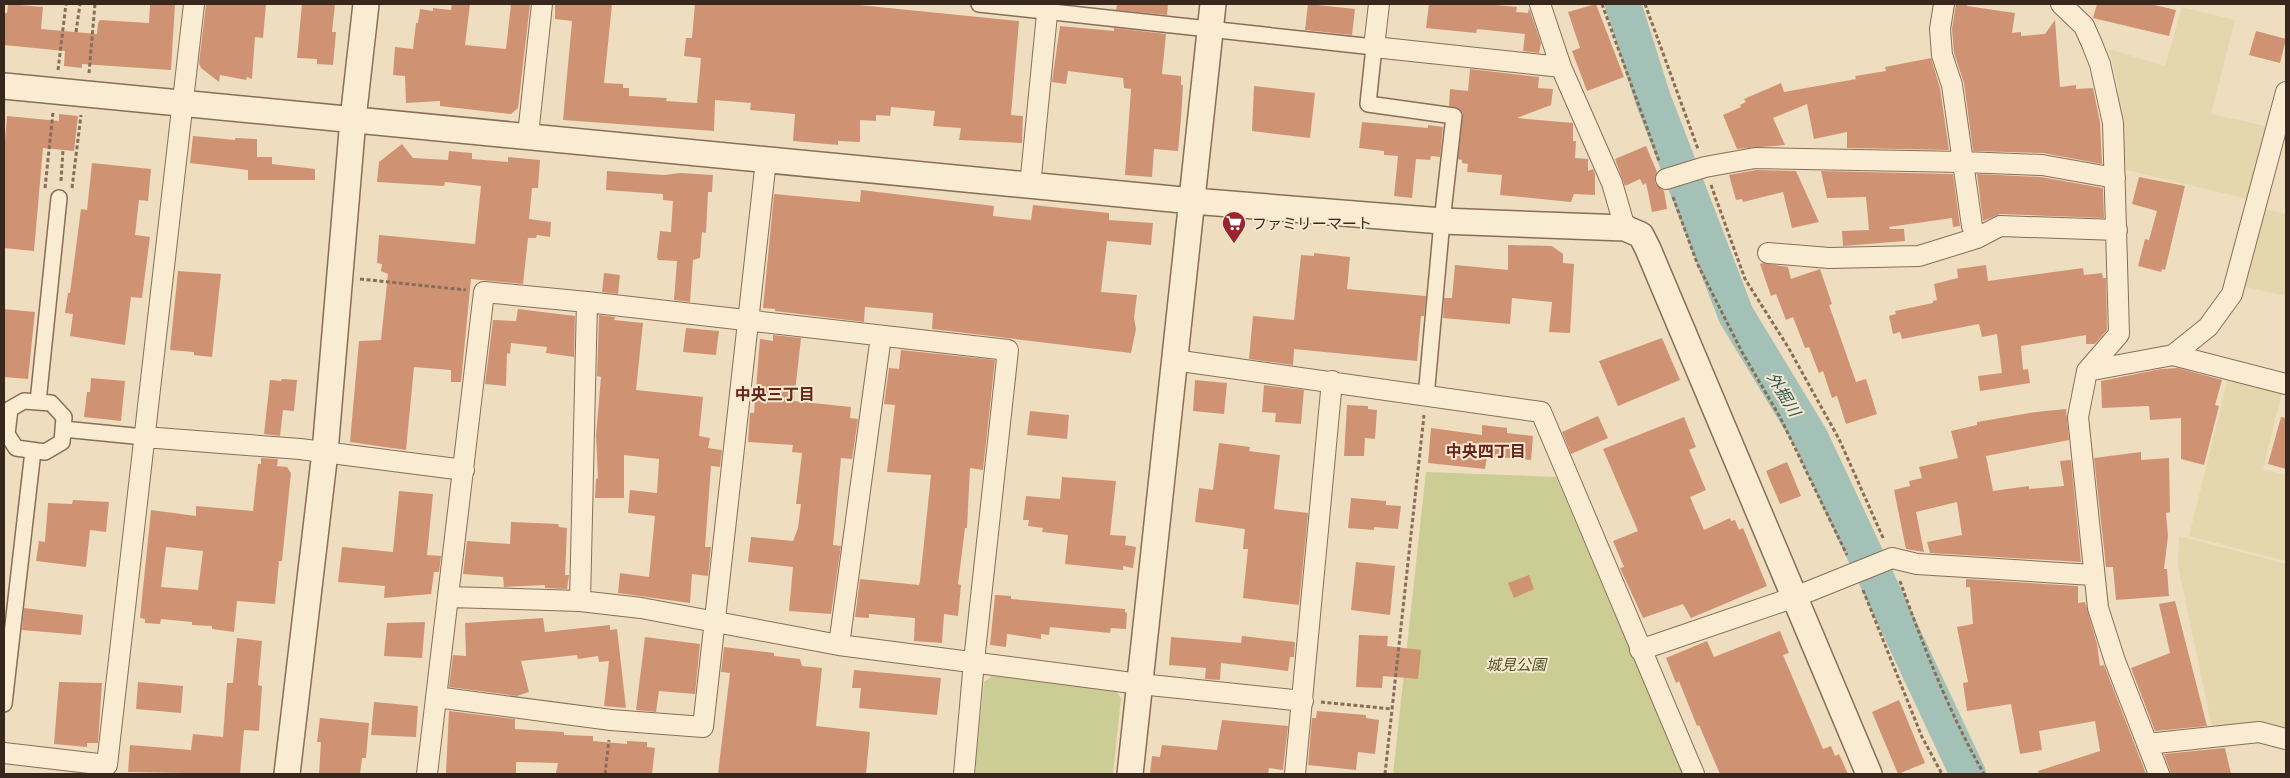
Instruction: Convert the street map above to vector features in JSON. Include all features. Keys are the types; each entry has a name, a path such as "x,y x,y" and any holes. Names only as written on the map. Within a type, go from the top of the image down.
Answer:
{"street":[{"path":"4,753 108,764 194,4"},
{"path":"287,774 325,452 353,119 366,4"},
{"path":"528,135 542,4"},
{"path":"979,4 1212,16 1374,47 1561,67"},
{"path":"1379,4 1368,104 1454,116 1442,221 1426,397"},
{"path":"1540,4 1561,67 1612,183 1625,228"},
{"path":"1944,4 1940,29 1942,55 1952,85 1972,226 1976,238"},
{"path":"2061,4 2084,26 2100,64 2113,123 2119,334 2087,371 2078,417 2093,575 2098,608 2106,635 2159,774"},
{"path":"1030,186 1048,7"},
{"path":"1130,774 1212,16"},
{"path":"4,86 528,135 1193,201 1442,221 1625,228 1641,235 1648,249 1868,774"},
{"path":"2173,355 2208,327 2232,294 2286,92"},
{"path":"1666,179 1705,167 1755,158 2042,165 2115,178"},
{"path":"436,697 611,720 704,727 766,160"},
{"path":"38,402 59,198"},
{"path":"1768,253 1829,258 1919,256 1976,238 2000,226 2117,230"},
{"path":"427,774 450,597 484,292 1008,350 974,661 964,774"},
{"path":"580,601 586,302"},
{"path":"839,645 881,336"},
{"path":"2087,371 2173,355 2286,384"},
{"path":"1174,360 1541,412 1694,774"},
{"path":"1295,774 1332,381"},
{"path":"24,401 38,402 50,403 64,417 62,442 45,452 16,448 7,434 6,422 10,409 24,401"},
{"path":"63,428 144,438 325,452 464,470"},
{"path":"4,704 33,451"},
{"path":"1640,650 1795,596 1892,558 1917,564 2093,575"},
{"path":"450,597 580,601 640,608 839,645 1140,684 1303,701"},
{"path":"2147,744 2259,732 2286,739"}],"path":[{"path":"58,70 66,4"},
{"path":"76,32 80,4"},
{"path":"89,74 95,4"},
{"path":"1602,4 1697,263 1742,352 1780,417 1855,571 1922,737 1942,774"},
{"path":"1645,4 1705,167 1729,241 1745,279 1788,347 1839,439 1892,558 1912,617 1970,751 1984,774"},
{"path":"53,112 44,196 71,199 81,114"},
{"path":"59,198 64,150"},
{"path":"339,276 484,292"},
{"path":"1385,774 1426,397"},
{"path":"1303,701 1392,708"},
{"path":"605,774 611,720"}],"shaded area":[{"path":"2182,7 2235,20 2211,114 2266,126 2248,199 2126,170 2117,80 2109,49 2165,66"},
{"path":"2262,208 2286,214 2286,296 2241,286"},
{"path":"2229,375 2283,389 2263,469 2286,475 2286,561 2189,536"},
{"path":"2179,536 2286,564 2286,732 2255,723 2212,727 2178,566"}],"green space":[{"name":"城見公園","path":"1426,472 1556,477 1683,774 1393,774"},
{"path":"992,676 1115,690 1121,698 1113,774 975,774 984,682"}],"building":[{"path":"8,4 43,7 41,29 97,34 100,20 149,23 150,4 175,4 171,70 82,64 82,68 64,66 65,51 4,45 4,13 7,13"},
{"path":"206,4 266,4 263,38 255,37 252,79 247,77 246,80 220,75 219,82 201,68 199,63"},
{"path":"302,4 335,4 332,32 336,32 333,65 317,64 317,59 297,58"},
{"path":"452,4 470,4 465,45 506,49 511,4 530,4 518,108 511,114 440,106 440,101 406,103 405,76 393,75 395,47 413,49 416,23 418,23 420,9 433,11 433,8 451,10"},
{"path":"555,4 612,4 604,83 623,84 623,88 629,88 629,96 667,98 666,101 697,103 701,58 684,56 686,38 692,38 695,4 849,4 1019,21 1011,115 1023,116 1022,143 959,140 961,128 933,126 935,111 891,107 890,116 876,115 876,121 860,120 860,142 838,141 838,145 793,141 795,114 750,110 751,103 715,100 714,131 563,120 572,21 555,19"},
{"path":"1117,4 1168,4 1167,15 1116,10"},
{"path":"1308,4 1355,9 1352,35 1305,30"},
{"path":"1429,4 1486,4 1517,7 1516,12 1528,13 1529,8 1541,43 1539,53 1523,51 1525,34 1477,29 1476,33 1426,28"},
{"path":"1596,4 1624,77 1587,91 1572,51 1580,48 1568,12"},
{"path":"1956,4 1968,4 1967,6 2015,13 2012,33 2021,32 2021,36 2045,34 2055,20 2060,87 2076,85 2076,89 2093,88 2100,122 2102,164 2043,153 1973,151 1964,83 1954,53 1952,29"},
{"path":"2097,4 2150,4 2176,10 2169,36 2093,18"},
{"path":"1060,26 1114,31 1114,28 1166,34 1162,74 1181,76 1181,85 1183,85 1178,151 1154,149 1152,177 1125,175 1131,89 1124,88 1123,78 1068,71 1066,84 1052,82"},
{"path":"2256,31 2286,39 2280,63 2249,55"},
{"path":"1931,58 1940,88 1949,150 1847,148 1847,132 1814,139 1807,104 1773,118 1785,145 1737,149 1723,115 1741,107 1740,105 1746,102 1744,99 1781,83 1784,92 1856,79 1855,76 1886,71 1885,67"},
{"path":"1470,69 1539,77 1538,88 1553,89 1551,105 1517,118 1573,123 1573,141 1576,141 1575,158 1588,159 1588,171 1593,169 1595,174 1595,195 1574,194 1571,202 1500,195 1502,175 1467,172 1468,164 1462,163 1462,160 1458,159 1463,113 1459,108 1449,106 1450,89 1468,91"},
{"path":"1254,86 1315,93 1310,138 1252,131"},
{"path":"59,114 78,116 74,151 43,148 34,251 4,248 4,152 7,116 59,121"},
{"path":"1362,122 1428,128 1428,125 1443,127 1440,157 1431,156 1430,160 1416,159 1412,198 1394,196 1398,156 1384,155 1384,151 1359,148"},
{"path":"193,136 235,140 235,138 257,139 257,157 272,157 272,164 315,169 315,180 248,180 248,170 190,163"},
{"path":"402,144 413,158 448,160 449,151 472,153 472,159 508,162 508,157 540,160 538,188 532,188 529,219 551,222 550,237 537,235 536,238 528,238 523,284 471,279 461,382 451,382 451,370 414,367 406,450 350,442 359,341 381,340 388,274 381,271 382,264 377,263 379,235 475,244 481,186 445,182 444,186 377,182 379,162"},
{"path":"1646,146 1657,172 1655,183 1664,191 1667,209 1652,212 1646,183 1643,185 1640,179 1625,186 1615,159"},
{"path":"92,163 151,169 148,201 139,200 135,235 150,237 142,298 131,297 125,345 70,336 73,314 65,313 68,293 70,293 81,209 87,210"},
{"path":"1756,170 1796,171 1819,222 1792,228 1783,192 1743,202 1742,199 1736,200 1729,175"},
{"path":"607,171 664,175 680,173 713,175 712,192 708,192 706,233 702,232 700,258 693,260 690,302 674,300 677,261 658,260 657,257 660,231 671,232 673,201 663,200 663,194 606,190"},
{"path":"1821,171 1953,174 1960,226 1953,227 1952,218 1889,227 1890,229 1904,229 1905,241 1843,246 1842,231 1869,230 1866,197 1827,198"},
{"path":"1977,174 2041,177 2103,188 2104,218 2000,214 1983,221"},
{"path":"2139,177 2185,186 2165,270 2162,269 2161,272 2138,266 2145,239 2149,240 2157,211 2132,204"},
{"path":"861,190 994,206 993,216 1031,220 1033,205 1109,213 1109,220 1153,223 1151,245 1107,241 1101,292 1137,295 1134,318 1136,329 1131,353 932,329 933,313 865,307 864,322 763,308 774,194 860,202"},
{"path":"1508,245 1552,246 1563,254 1563,263 1574,264 1570,333 1549,332 1552,302 1512,298 1510,324 1443,318 1444,298 1452,298 1455,265 1508,270"},
{"path":"1314,253 1350,257 1347,289 1426,296 1424,316 1421,316 1417,361 1294,349 1293,365 1249,359 1253,316 1294,320 1301,255 1314,256"},
{"path":"1760,264 1788,267 1791,279 1820,269 1832,304 1829,305 1856,382 1866,379 1877,414 1846,424 1837,396 1832,398 1823,371 1819,373 1809,347 1805,348 1793,317 1786,320 1776,294 1771,296"},
{"path":"1986,265 1988,281 2083,268 2084,275 2102,273 2103,278 2106,278 2107,330 2095,344 2086,344 2086,335 2021,346 2023,370 2028,369 2030,383 1980,391 1978,376 2002,373 1997,334 1982,337 1979,324 1902,339 1900,332 1893,334 1889,316 1896,314 1895,311 1933,303 1933,301 1937,300 1934,284 1958,278 1957,269"},
{"path":"178,271 221,274 212,357 194,355 194,352 170,350"},
{"path":"604,273 620,275 618,294 602,292"},
{"path":"4,309 35,312 28,379 4,377"},
{"path":"518,309 575,316 574,357 546,353 547,347 511,343 510,354 507,353 506,386 485,384 493,320 516,321"},
{"path":"599,315 615,317 614,320 643,323 636,390 703,397 699,436 710,438 708,448 722,450 720,467 711,466 705,547 711,547 708,576 692,574 690,603 618,593 620,573 649,577 655,516 628,513 630,490 657,493 659,459 624,455 624,498 595,498 596,479 598,478 596,435 601,377 597,376"},
{"path":"686,328 719,331 716,355 683,352"},
{"path":"773,335 801,338 794,401 851,407 850,418 858,419 852,459 841,458 833,545 841,546 831,614 789,611 793,567 748,562 751,537 793,541 798,528 801,504 796,504 802,453 792,452 793,445 748,442 750,413 754,413 760,339 773,341"},
{"path":"1662,338 1680,380 1618,406 1599,361"},
{"path":"901,350 995,360 983,470 970,468 967,528 965,528 958,584 961,585 958,616 944,614 942,643 914,641 915,618 869,614 869,618 855,617 860,579 919,585 920,581 931,475 887,472 895,405 884,404 889,368 899,369"},
{"path":"2178,368 2222,380 2215,405 2219,406 2204,465 2181,459 2181,418 2150,420 2149,406 2102,408 2101,381 2161,369"},
{"path":"91,378 125,381 121,421 84,417"},
{"path":"282,379 297,380 294,411 283,410 280,436 264,434 270,380 281,381"},
{"path":"1195,380 1227,383 1224,414 1193,411"},
{"path":"1264,385 1304,390 1301,424 1275,422 1276,413 1262,412"},
{"path":"1347,405 1368,406 1368,409 1377,410 1375,439 1365,438 1364,456 1344,456"},
{"path":"2066,409 2069,440 1986,456 1993,491 2029,486 2029,489 2064,486 2060,461 2071,460 2081,562 1930,553 1927,542 1962,535 1957,502 1916,512 1924,552 1906,549 1894,490 1910,486 1909,481 1922,478 1919,467 1958,458 1951,431 1977,425 1977,422"},
{"path":"1030,411 1069,415 1067,439 1027,435"},
{"path":"1598,416 1608,438 1571,454 1562,432"},
{"path":"1684,417 1696,447 1689,450 1706,490 1690,497 1704,530 1730,518 1731,521 1735,520 1739,530 1743,528 1767,586 1691,618 1683,604 1643,618 1620,568 1624,567 1613,541 1638,531 1603,449"},
{"path":"2281,417 2286,418 2286,469 2268,464"},
{"path":"1482,425 1507,428 1507,433 1533,436 1531,460 1487,456 1485,469 1428,463 1431,428 1482,435"},
{"path":"1219,443 1250,447 1249,451 1280,455 1274,509 1308,513 1299,605 1243,598 1248,549 1243,549 1245,529 1195,522 1199,488 1213,490"},
{"path":"2141,452 2141,460 2169,458 2170,512 2166,513 2168,536 2164,569 2167,569 2169,596 2116,600 2113,567 2106,567 2094,458"},
{"path":"261,458 278,459 277,466 287,467 291,473 282,561 279,561 275,604 237,601 234,632 212,629 212,626 192,625 192,622 161,619 160,624 145,623 145,619 140,618 151,510 196,516 196,506 253,511 258,464 261,464","holes":["166,547 203,551 198,590 161,587"]},
{"path":"1787,462 1801,496 1780,504 1766,471"},
{"path":"1062,477 1116,481 1110,535 1126,536 1125,545 1136,547 1133,568 1123,566 1123,570 1065,564 1068,535 1042,532 1043,528 1028,526 1029,520 1023,520 1026,496 1060,499"},
{"path":"399,491 433,494 427,555 441,556 439,572 434,572 431,594 384,598 385,586 338,582 342,547 393,552"},
{"path":"1351,498 1386,501 1386,505 1401,506 1398,529 1374,527 1374,530 1348,528"},
{"path":"73,500 109,502 106,532 90,530 86,567 36,561 39,541 45,542 48,503 72,504"},
{"path":"511,522 558,524 559,527 567,528 565,575 569,575 567,589 545,588 545,585 504,587 503,577 463,574 467,541 510,544"},
{"path":"1356,562 1395,566 1390,615 1351,610"},
{"path":"1529,575 1534,589 1514,598 1508,583"},
{"path":"1966,579 2078,586 2078,603 2085,602 2097,644 2100,666 2104,665 2146,774 2039,774 2038,771 2100,751 2095,721 2039,731 2042,750 2020,754 2011,704 1967,711 1963,683 1968,682 1957,627 1973,624 1970,587 1966,587"},
{"path":"995,595 1011,596 1011,599 1125,609 1127,613 1126,629 1111,628 1110,633 1050,627 1049,635 1041,634 1041,639 1007,634 1006,647 990,645"},
{"path":"2175,601 2207,726 2155,731 2131,668 2170,653 2159,604"},
{"path":"24,608 83,615 81,635 22,630"},
{"path":"543,618 545,632 610,625 610,630 617,629 626,708 604,706 609,661 599,662 598,656 578,659 577,655 521,661 529,692 517,696 449,687 453,655 466,656 465,623"},
{"path":"425,622 422,658 384,656 387,623"},
{"path":"1780,631 1789,653 1783,655 1823,749 1831,746 1835,756 1839,754 1848,774 1720,774 1699,725 1697,726 1679,681 1676,683 1666,658 1707,641 1714,657"},
{"path":"1359,635 1388,636 1387,646 1421,650 1418,679 1383,676 1382,688 1356,687"},
{"path":"1242,636 1295,642 1294,657 1290,657 1288,671 1221,663 1220,680 1205,679 1206,668 1169,665 1171,637 1241,643"},
{"path":"645,637 700,644 695,694 659,691 656,712 636,710"},
{"path":"237,638 262,641 258,685 262,686 259,731 244,730 240,774 128,772 130,745 191,750 193,734 223,737 227,683 233,683"},
{"path":"724,647 774,653 774,656 800,659 802,666 822,668 816,726 870,732 866,774 718,774 730,673 721,672"},
{"path":"854,670 941,678 937,715 859,708 861,688 852,688"},
{"path":"59,682 102,683 98,743 87,743 87,747 54,744"},
{"path":"138,682 183,686 181,713 136,709"},
{"path":"1899,700 1925,763 1898,774 1872,712"},
{"path":"374,702 418,706 416,737 371,735"},
{"path":"449,711 515,719 515,729 564,732 564,735 593,736 593,741 627,744 627,741 647,742 647,747 655,748 652,774 556,773 558,763 516,762 516,773 446,773"},
{"path":"1317,711 1366,715 1366,718 1379,720 1375,754 1358,752 1356,770 1308,765 1312,718 1316,718"},
{"path":"320,718 369,723 366,758 362,758 360,774 319,774 321,742 317,742"},
{"path":"1222,720 1288,726 1283,770 1269,768 1268,774 1150,774 1152,756 1160,757 1162,745 1217,750"},
{"path":"2225,748 2231,774 2171,774 2164,754"}],"waterway":[{"name":"外掘川","path":"1623,4 1653,99 1736,315 1810,437 1968,774"}],"place":[{"name":"ファミリーマート","path":"1234,244"}],"district":[{"name":"中央三丁目","path":"775,394"},
{"name":"中央四丁目","path":"1486,451"}]}
